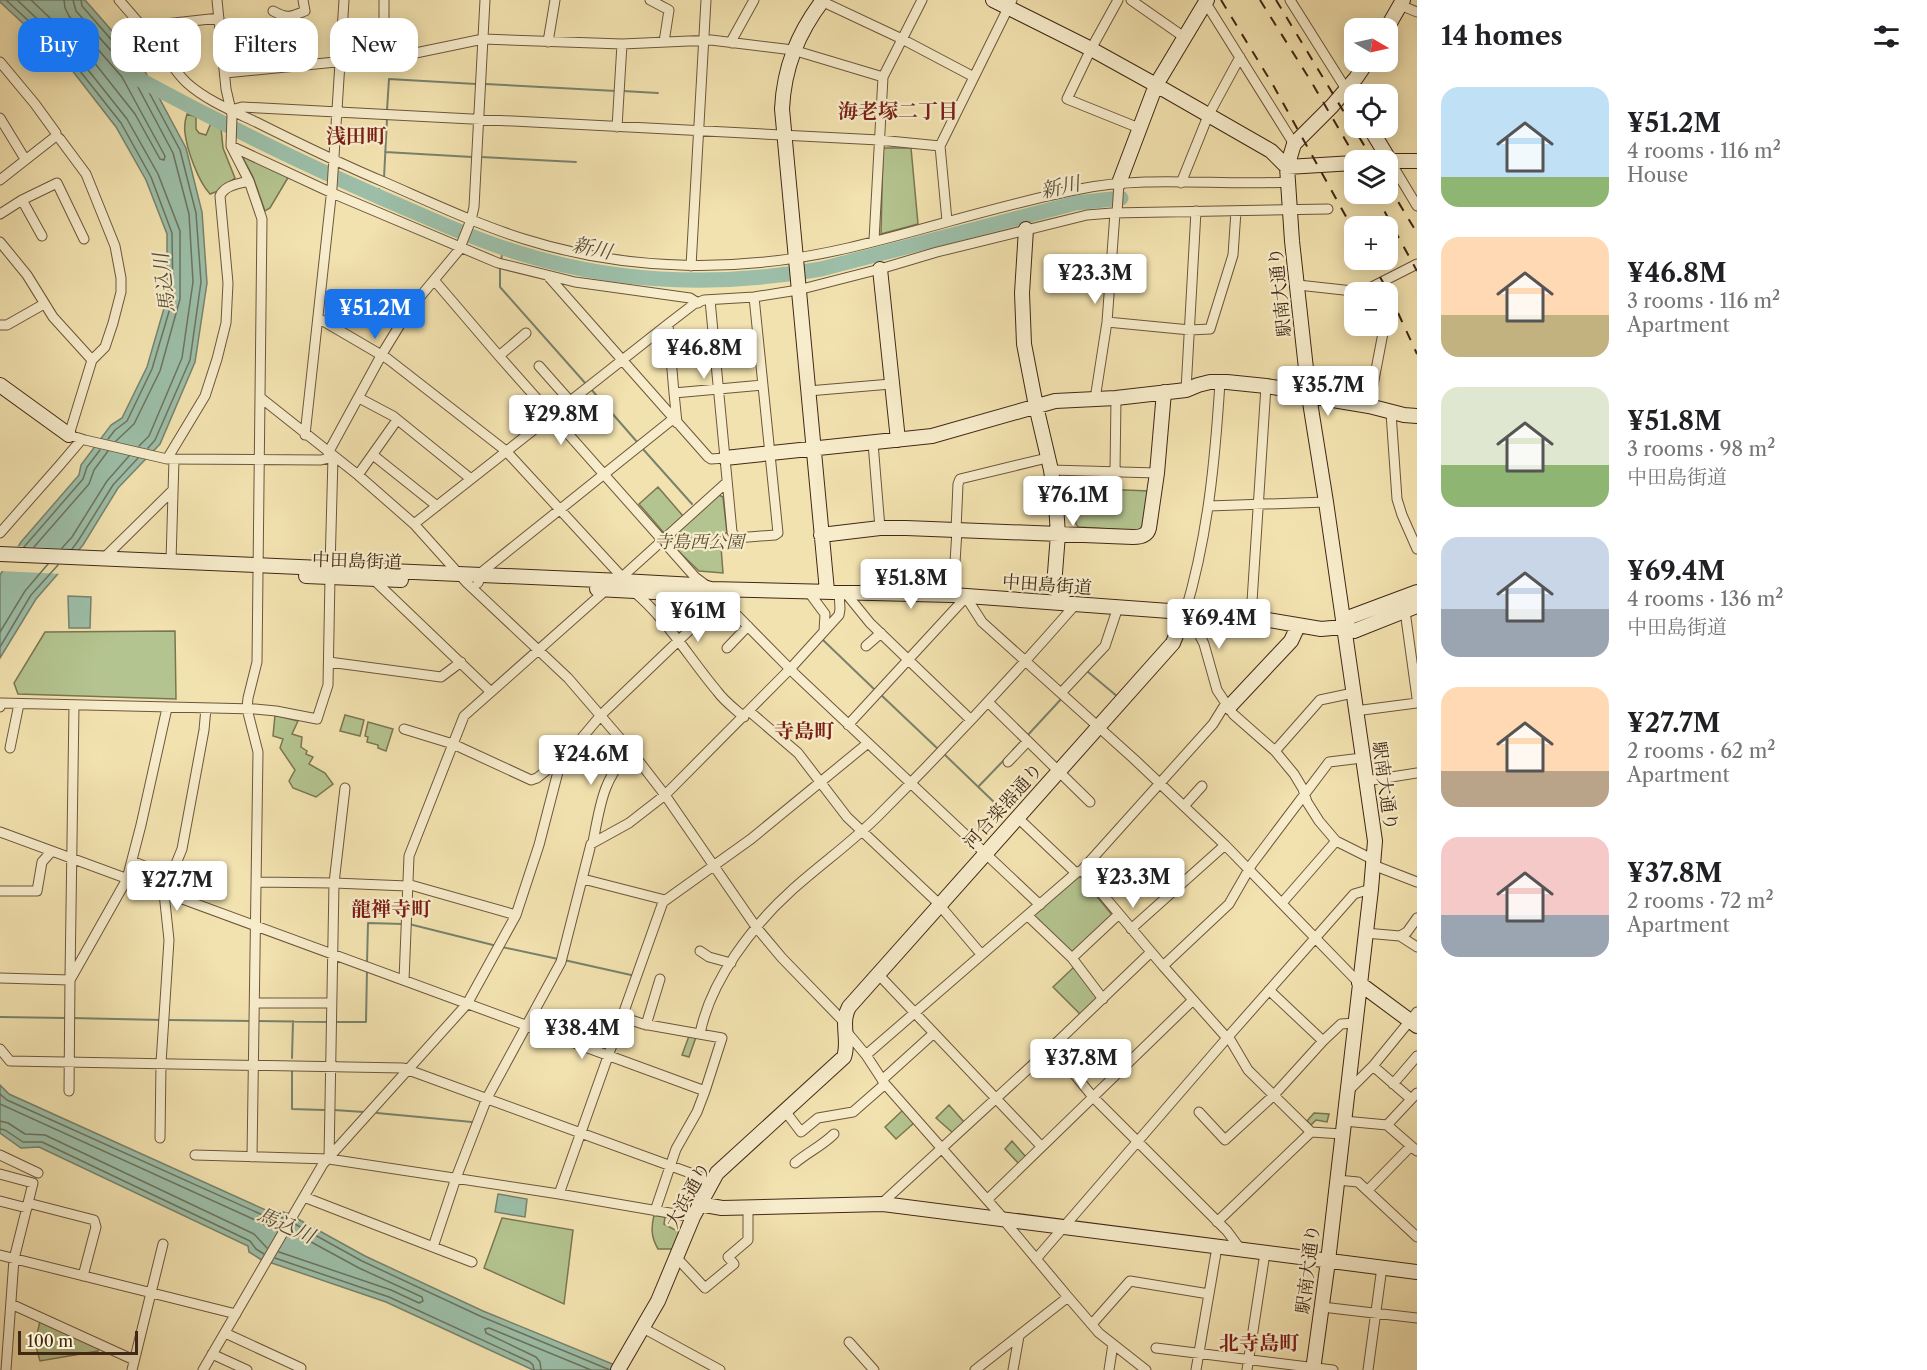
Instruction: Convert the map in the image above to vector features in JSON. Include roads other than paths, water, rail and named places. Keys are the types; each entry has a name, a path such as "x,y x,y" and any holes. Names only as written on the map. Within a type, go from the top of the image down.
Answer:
{"street":[{"path":"119,0 135,18"},
{"path":"217,0 219,18"},
{"path":"273,11 285,17 305,12 303,0"},
{"path":"343,18 344,0"},
{"path":"384,0 384,18"},
{"path":"0,707 2,703 247,709 276,711 317,719 328,685 331,455 382,354 409,310 460,246 471,221 474,207 485,0"},
{"path":"548,42 555,0"},
{"path":"650,0 669,10 664,42"},
{"path":"691,266 706,0"},
{"path":"732,43 754,0"},
{"path":"874,240 883,77 922,0"},
{"path":"993,0 1010,4 1156,85 1271,151 1287,167 1344,164"},
{"path":"1118,0 1067,99 1139,128"},
{"path":"1131,0 1184,37"},
{"path":"1290,0 1344,86"},
{"path":"593,842 629,822 664,795 747,714 839,615 837,591 821,535 783,136 783,96 793,50 821,1 902,39 974,77"},
{"path":"1095,399 1107,322 1118,185 1156,85 1205,1 1294,144"},
{"path":"1392,18 1399,3 1417,12"},
{"path":"947,221 940,146 1010,4"},
{"path":"418,53 483,39 622,44 703,41 793,50 883,77"},
{"path":"617,126 622,44"},
{"path":"1181,183 1208,116 1240,57"},
{"path":"0,62 35,104 56,136 86,174 115,246 120,267 121,292 105,347 92,360 79,438 59,466 0,532"},
{"path":"252,1157 258,752 247,709 257,662 262,219 232,142 231,112 225,73 330,64"},
{"path":"179,72 188,84 231,112 334,162 471,221 568,251 635,262 691,266 795,260 1081,188 1181,183 1288,185"},
{"path":"306,435 332,190 339,72"},
{"path":"1350,84 1359,72"},
{"path":"1287,167 1294,144 1344,91"},
{"path":"231,112 242,107 879,140 940,146"},
{"path":"0,118 25,159"},
{"path":"0,180 56,136"},
{"path":"232,142 332,190 501,264 616,289 690,298 698,303"},
{"path":"1398,161 1417,161"},
{"name":"駅南大通り","path":"1287,167 1309,396 1374,836 1371,889 1328,1260 1313,1369"},
{"path":"1398,174 1416,204"},
{"path":"171,561 173,490 170,459 205,396 226,323 228,283 220,196 222,190 249,181"},
{"path":"0,214 57,183 84,238"},
{"path":"22,200 42,236"},
{"path":"414,524 588,386 698,303 754,297 880,269 937,252 1081,216 1117,211 1328,209"},
{"path":"1107,322 1190,330 1210,329 1233,255 1236,211"},
{"path":"1186,390 1196,212"},
{"path":"1026,229 1022,292 1023,332 1049,464 1058,534 1054,586 1039,602"},
{"path":"0,242 27,275 44,304 92,360"},
{"path":"1382,282 1417,264"},
{"path":"880,269 898,440"},
{"path":"548,276 711,459 932,436 1055,401 1116,398 1186,390 1198,384 1220,382 1297,391 1309,396 1417,416"},
{"path":"434,280 695,577 722,599 848,725 1040,905"},
{"path":"1298,285 1344,290"},
{"path":"710,300 734,537 775,535 778,528 754,297"},
{"path":"0,325 7,325 44,304"},
{"path":"318,318 382,354 506,451 622,579 727,482"},
{"path":"668,324 675,421"},
{"path":"499,356 526,333"},
{"path":"1369,406 1382,336"},
{"path":"539,366 570,401"},
{"path":"1220,382 1209,506 1197,573 1185,613 1204,644 1217,690 1233,714 1275,751 1294,774 1318,821 1335,841 1417,882"},
{"path":"808,392 891,384"},
{"path":"674,393 762,385"},
{"path":"1251,617 1266,386"},
{"path":"1,387 79,438 170,459 321,460 331,455"},
{"path":"821,535 880,528 1133,537 1146,534 1149,528 1157,473 1164,392"},
{"path":"261,398 358,475 414,524 568,678 601,715 664,795 756,927 844,1025 884,1082 988,1199 1092,1324 1146,1370"},
{"path":"359,398 397,420 471,479"},
{"path":"1114,471 1116,398"},
{"path":"1391,412 1397,499 1417,549"},
{"path":"358,475 397,420"},
{"path":"471,579 604,473 675,421"},
{"path":"873,442 880,528"},
{"path":"373,455 437,506"},
{"path":"1157,473 1049,464 960,479 956,530 959,596 982,622 1098,726 1250,868 1359,983 1415,1020 1347,1092"},
{"path":"103,559 173,490"},
{"path":"1209,506 1326,502"},
{"name":"中田島街道","path":"0,554 80,562 471,579 606,590 692,594 711,589"},
{"name":"中田島街道","path":"0,563 80,562 103,559 171,561 259,570"},
{"name":"中田島街道","path":"330,573 374,580 622,579 695,585 711,589 959,596 1251,617 1298,626 1321,629 1343,627 1354,631 1411,608"},
{"path":"374,580 491,692"},
{"path":"700,1034 712,997 731,963 756,927 794,889 863,832 1026,662 1070,604 1054,586"},
{"path":"404,980 410,852 464,716 606,590"},
{"path":"633,591 678,640 718,693 798,753 843,813 939,904 981,954"},
{"path":"808,591 825,614 824,633"},
{"path":"837,591 971,720"},
{"path":"1343,627 1350,617 1417,592"},
{"path":"848,725 909,660 959,596"},
{"path":"203,1370 323,1164 467,1004 516,915 539,844 557,773 567,755 601,715 722,599"},
{"path":"1063,695 1105,646 1118,607"},
{"path":"1355,711 1417,701 1411,608"},
{"name":"河合楽器通り","path":"844,1025 847,1010 878,974 1173,644 1185,613"},
{"path":"727,648 748,626"},
{"path":"866,1055 1079,871 1228,705 1291,641 1298,626"},
{"path":"866,646 880,633"},
{"path":"329,662 441,677 461,662"},
{"path":"1275,751 1320,699 1353,693"},
{"path":"988,702 1090,801"},
{"path":"10,748 19,704"},
{"path":"69,1091 74,705"},
{"path":"70,980 127,879 167,708"},
{"path":"160,1138 161,1063 169,940 164,893 182,849 206,708"},
{"path":"404,729 453,744 531,780 567,755"},
{"path":"1008,762 1025,739"},
{"path":"559,1194 662,904 751,839 867,743"},
{"path":"433,1247 456,1178 487,1098 562,959 590,846 593,842 604,790 620,762 631,752"},
{"path":"1163,966 1229,904 1250,868 1329,762 1362,758"},
{"path":"1366,781 1417,773"},
{"path":"1184,806 1202,786"},
{"path":"329,1159 334,883 345,788"},
{"path":"1017,817 1079,871 1227,1037 1248,1070 1311,1132"},
{"path":"0,832 705,1091"},
{"path":"1282,903 1335,841"},
{"path":"1131,928 1226,845"},
{"path":"0,891 37,891 42,862 51,852"},
{"path":"132,861 171,877"},
{"path":"583,879 665,900"},
{"path":"256,882 407,885 516,915"},
{"path":"1036,1259 1315,937 1354,894 1371,889"},
{"path":"1072,958 1119,914"},
{"path":"1028,916 1072,958 1102,999"},
{"path":"1400,936 1407,932 1417,918"},
{"path":"1365,933 1400,936 1417,947"},
{"path":"700,951 709,957 731,963"},
{"path":"881,1204 1052,1047 1151,951"},
{"path":"878,974 1041,1146"},
{"path":"0,978 70,980"},
{"path":"646,1025 660,980"},
{"path":"1269,990 1323,1041"},
{"path":"988,1199 1193,1000"},
{"path":"255,1003 332,1003"},
{"path":"622,1017 646,1025 722,1038 697,1112 681,1139 655,1210"},
{"path":"1199,1112 1225,1140 1274,1095 1341,1024 1355,1023"},
{"name":"大浜通り","path":"618,1370 658,1300 696,1211 712,1181 720,1169 844,1057 846,1052 844,1025"},
{"path":"801,1132 818,1118 853,1112 934,1034"},
{"path":"1052,1047 1093,1097 1227,1231 1241,1250"},
{"path":"0,1049 10,1061 331,1065 409,1069 712,1181"},
{"path":"1393,1084 1417,1056"},
{"path":"1217,1222 1311,1132 1387,1125 1414,1096 1393,1084 1372,1066"},
{"path":"784,1111 816,1147"},
{"path":"1368,1190 1414,1148 1387,1125"},
{"path":"795,1163 808,1151 821,1146 834,1134"},
{"path":"0,1155 38,1173"},
{"path":"195,1155 329,1159 655,1210 696,1211 714,1208 881,1204 1417,1272"},
{"path":"0,1174 33,1183 14,1259 4,1357 6,1370"},
{"path":"1337,1180 1358,1182 1417,1238"},
{"path":"302,1200 472,1262"},
{"path":"0,1201 94,1220 96,1227 83,1276"},
{"path":"676,1257 705,1288 734,1264 728,1257 748,1240 748,1208"},
{"path":"11,1304 133,1365 163,1244"},
{"path":"1196,1370 1217,1247"},
{"path":"1248,1365 1265,1253"},
{"path":"0,1255 236,1314"},
{"path":"1368,1370 1382,1267"},
{"path":"1092,1324 1130,1281 1209,1294"},
{"path":"975,1370 1068,1297"},
{"path":"1322,1307 1417,1318"},
{"path":"643,1328 720,1370"},
{"path":"225,1334 301,1368"},
{"path":"1013,1370 1019,1336"},
{"path":"849,1342 874,1370"},
{"path":"1108,1370 1113,1344"},
{"path":"1155,1348 1199,1353 1248,1365 1333,1370"},
{"path":"212,1354 247,1370"}],"water":[{"path":"0,0 85,0 111,30 111,72 145,72 186,148 202,212 207,283 195,362 160,444 118,488 83,545 36,599 0,658 0,575 21,542 79,475 81,465 111,425 122,418 147,367 167,298 167,234 146,180 116,127 73,72 99,72 99,18 18,19"},
{"path":"68,596 91,597 90,628 69,628"},
{"name":"馬込川","path":"0,1085 9,1094 270,1212 287,1213 365,1256 483,1311 627,1370 533,1370 386,1302 260,1259 249,1252 248,1246 39,1147 21,1148 0,1133"},
{"path":"498,1194 527,1199 525,1217 495,1212"}],"waterway":[{"name":"新川","path":"135,77 289,156 468,235 556,263 631,276 707,280 783,275 821,269 1076,203 1121,198"},
{"path":"387,110 389,79 476,84"},
{"path":"485,84 616,91"},
{"path":"623,91 658,93"},
{"path":"384,178 387,119"},
{"path":"385,152 472,157"},
{"path":"481,157 576,162"},
{"name":"新川","path":"376,195 379,189"},
{"path":"501,261 503,248"},
{"path":"500,267 500,287 586,384"},
{"path":"590,388 638,443"},
{"path":"642,448 692,504"},
{"path":"823,640 875,690"},
{"path":"1087,671 1118,697"},
{"path":"879,693 938,749"},
{"path":"1026,737 1063,697"},
{"path":"1013,750 1022,741"},
{"path":"943,753 997,805"},
{"path":"978,787 1005,759"},
{"path":"367,963 368,923 403,924"},
{"path":"409,924 497,946"},
{"path":"502,947 558,959"},
{"path":"564,960 631,975"},
{"path":"335,1022 366,1022 367,969"},
{"path":"0,1017 66,1018"},
{"path":"71,1018 162,1020"},
{"path":"167,1020 252,1021"},
{"path":"257,1021 330,1022"},
{"path":"292,1058 293,1021"},
{"path":"292,1071 292,1109 324,1110"},
{"path":"334,1110 364,1112"},
{"path":"377,1113 472,1122"}],"railway":[{"path":"1221,0 1273,85 1346,216"},
{"path":"1260,0 1351,150"},
{"path":"1276,0 1367,150"},
{"path":"1398,202 1417,233"},
{"path":"1380,204 1417,271"},
{"path":"1376,270 1417,354"}],"district":[{"name":"海老塚二丁目","path":"898,111"},
{"name":"浅田町","path":"356,136"},
{"name":"寺島町","path":"804,731"},
{"name":"龍禅寺町","path":"391,909"},
{"name":"北寺島町","path":"1259,1343"}],"park label":[{"name":"寺島西公園","path":"699,542"}]}
